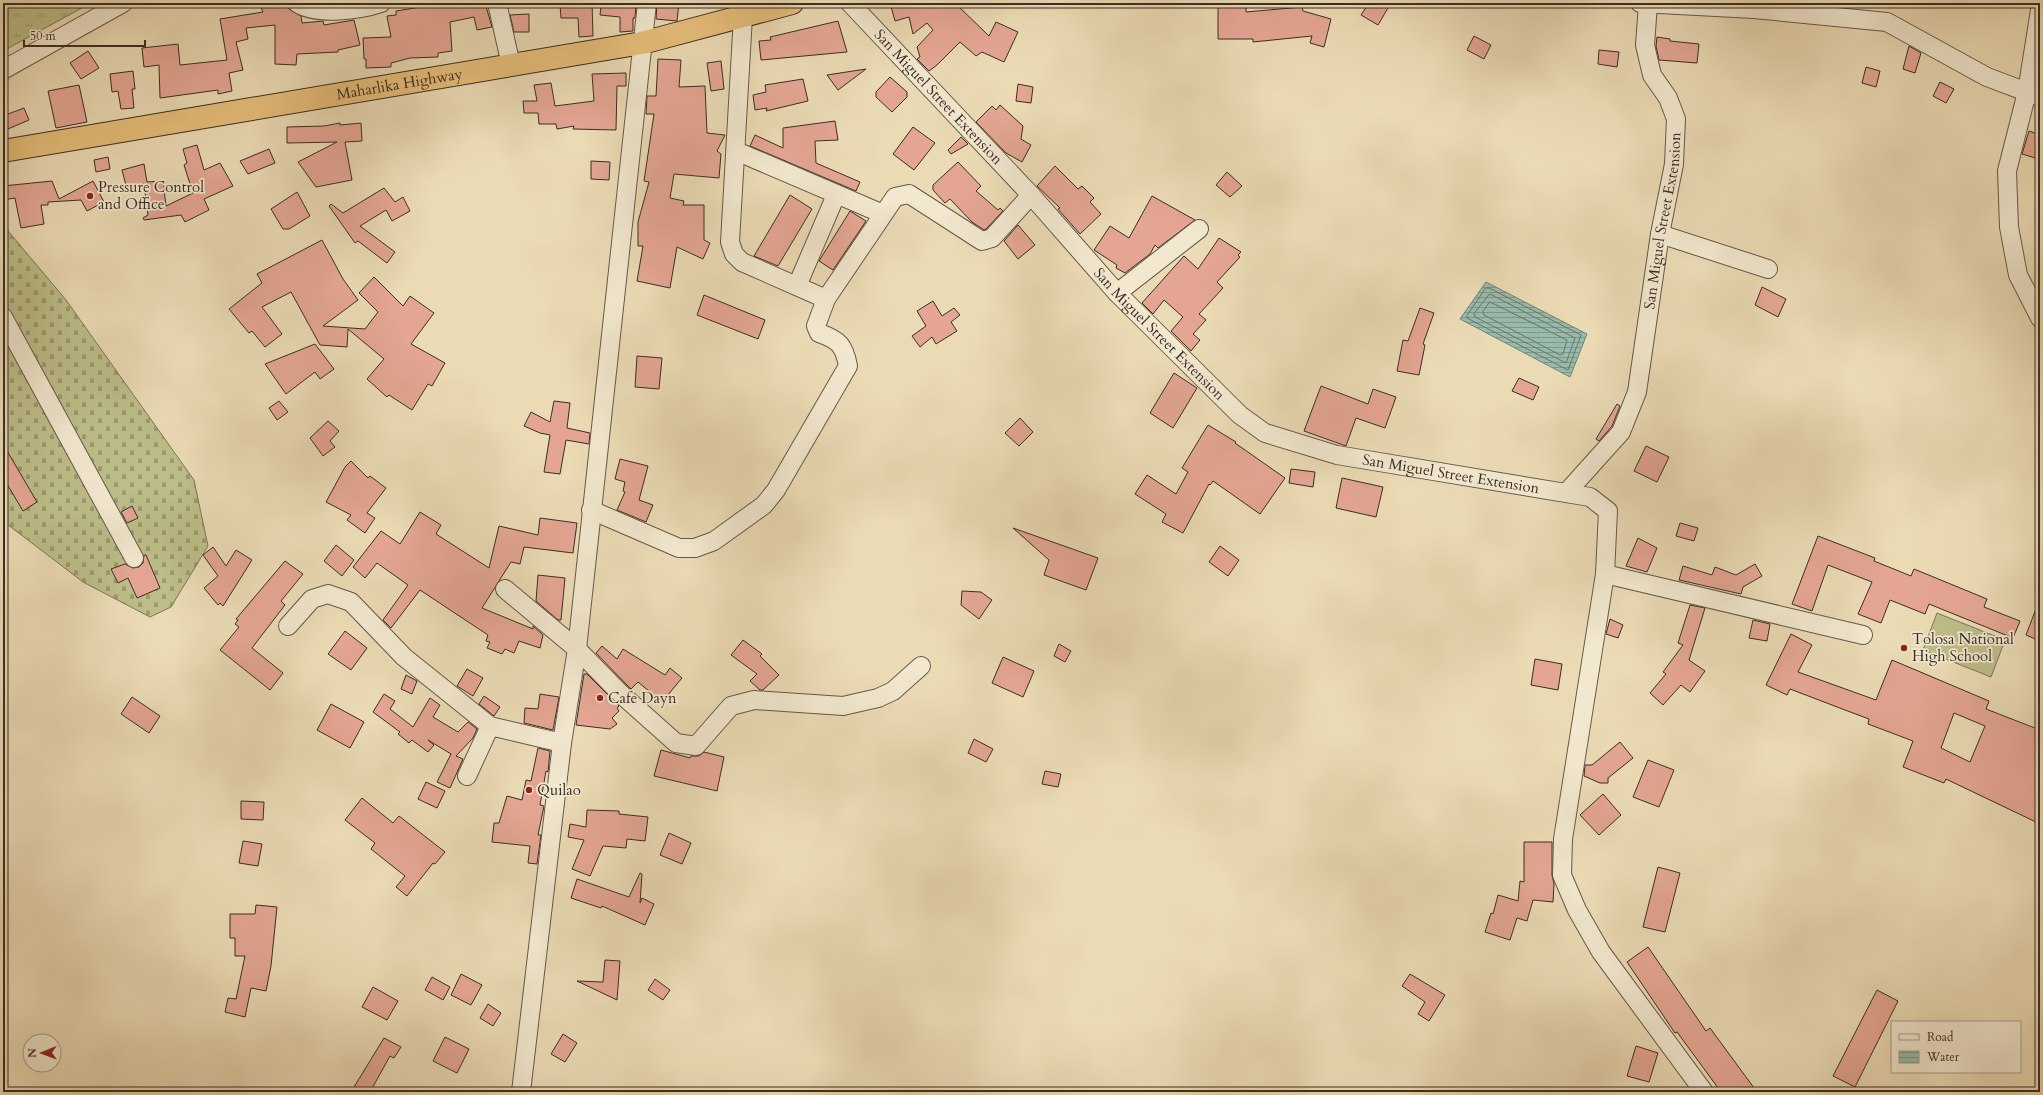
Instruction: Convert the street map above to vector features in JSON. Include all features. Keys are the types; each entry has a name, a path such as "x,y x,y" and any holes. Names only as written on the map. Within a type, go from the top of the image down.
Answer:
{"highway":[{"name":"Maharlika Highway","path":"3,151 642,43 792,3"}],"street":[{"path":"3,70 123,3"},
{"path":"298,3 334,12 370,7 381,3"},
{"path":"497,3 511,65"},
{"path":"520,1092 562,743 577,649 647,3"},
{"name":"San Miguel Street Extension","path":"850,3 1031,195 1117,293 1240,415 1265,433 1337,455 1590,497 1608,511 1605,574"},
{"path":"1644,4 1754,9 1887,22 1987,76 2033,94"},
{"name":"San Miguel Street Extension","path":"1567,492 1621,432 1636,392 1660,234 1674,164 1676,119 1668,98 1652,75 1645,45 1644,4"},
{"path":"2040,10 2033,94 2007,171 2009,228 2018,275 2040,318"},
{"path":"744,16 730,242 734,254 742,262 826,299"},
{"path":"736,151 836,195 884,214"},
{"path":"591,510 678,548 696,548 714,541 764,505 776,490 848,366 844,349 833,338 819,334 816,326 826,299 895,197 910,194 982,241 992,238 1031,195"},
{"path":"797,286 836,195"},
{"path":"1117,293 1199,229"},
{"path":"1660,234 1768,269"},
{"path":"3,317 134,558"},
{"path":"1704,1092 1601,952 1577,910 1562,875 1563,839 1605,574 1863,636"},
{"path":"505,588 577,649 621,694 676,743 696,746 731,706 754,700 843,706 878,698 893,691 921,666"},
{"path":"288,626 312,599 328,594 351,602 404,657 490,726 562,743"},
{"path":"467,776 490,726"}],"green space":[{"path":"3,3 91,3 3,51"},
{"path":"3,225 66,300 194,480 208,546 171,607 150,617 83,582 7,524 3,517"},
{"path":"1937,613 2005,640 1991,677 1923,650"}],"water":[{"path":"1486,282 1587,334 1570,377 1460,319"}],"building":[{"path":"259,3 287,3 289,9 301,16 302,23 323,21 324,25 354,20 360,45 338,50 338,52 297,54 296,65 275,64 275,25 246,28 248,39 236,42 243,70 229,73 232,91 218,94 218,90 160,98 159,65 144,67 142,48 178,44 180,65 227,60 220,19 263,12"},
{"path":"426,3 485,3 492,27 477,30 474,17 450,22 452,51 438,53 438,57 410,58 391,63 391,67 366,68 363,38 391,37 387,16 396,15 396,11 427,6"},
{"path":"592,3 593,36 579,37 578,18 561,18 560,4"},
{"path":"657,3 679,3 677,21 656,19"},
{"path":"890,3 955,3 989,36 996,22 1018,32 1004,62 982,52 976,56 960,42 929,71 917,59 920,57 917,47 933,30 927,23 913,34 909,17 895,21"},
{"path":"1369,3 1381,3 1388,8 1378,25 1361,15"},
{"path":"636,5 635,18 633,18 633,31 620,32 620,17 600,15 601,6"},
{"path":"1246,6 1246,12 1302,7 1303,11 1331,19 1324,47 1310,43 1312,36 1253,42 1253,39 1218,39 1218,7"},
{"path":"529,14 529,32 514,32 510,15"},
{"path":"838,21 847,52 761,60 759,41 771,40 770,37"},
{"path":"1474,36 1491,45 1484,59 1467,50"},
{"path":"1657,37 1670,39 1670,41 1699,44 1697,63 1659,60 1656,46"},
{"path":"1909,46 1921,53 1915,73 1903,69"},
{"path":"1599,50 1619,52 1617,67 1598,64"},
{"path":"88,51 99,68 81,79 70,63"},
{"path":"658,59 681,60 679,87 705,86 707,133 725,135 717,151 721,154 719,178 674,174 670,198 684,201 683,205 704,205 704,240 710,243 703,259 677,247 670,288 637,281 643,246 638,246 638,222 649,182 644,181 654,114 646,114 647,96 656,96"},
{"path":"721,61 724,89 711,91 707,63"},
{"path":"1866,67 1880,71 1876,87 1862,83"},
{"path":"866,69 838,90 827,75"},
{"path":"133,71 135,89 132,89 134,108 121,109 118,91 112,92 110,74"},
{"path":"626,73 626,86 617,86 616,130 573,129 574,126 557,129 556,124 539,124 538,113 524,113 523,101 537,101 534,85 551,83 555,106 594,101 592,74"},
{"path":"890,77 907,92 907,97 892,112 876,97 876,92"},
{"path":"803,79 808,101 766,111 767,108 755,110 753,95 766,92 765,85"},
{"path":"1940,82 1954,89 1946,103 1933,96"},
{"path":"1018,84 1033,87 1031,103 1016,101"},
{"path":"79,85 87,122 56,128 48,91"},
{"path":"1000,105 1023,126 1021,139 1031,145 1022,162 1006,153 976,122 992,106 996,110"},
{"path":"24,108 29,120 8,129 3,116"},
{"path":"835,121 838,140 815,141 816,163 860,182 856,191 750,146 755,135 783,148 783,128"},
{"path":"340,123 340,125 361,123 362,141 345,142 352,180 316,187 298,162 337,142 287,143 287,127 324,126"},
{"path":"913,127 935,143 914,170 893,154"},
{"path":"2029,131 2040,135 2040,144 2035,158 2022,154"},
{"path":"961,137 968,144 951,154 948,150"},
{"path":"197,145 204,170 220,163 233,186 204,199 209,210 185,222 181,215 144,220 143,218 148,215 144,184 127,189 122,170 144,164 147,182 163,181 166,206 193,193 184,165 187,163 183,149"},
{"path":"269,149 275,163 248,174 240,161"},
{"path":"108,157 110,169 96,172 94,160"},
{"path":"591,161 610,162 609,180 591,179"},
{"path":"958,162 981,186 976,191 998,210 1000,208 1003,211 984,230 972,222 950,199 945,203 933,190 933,185"},
{"path":"1055,166 1078,189 1082,186 1094,198 1090,202 1101,214 1080,234 1058,209 1060,208 1037,186"},
{"path":"1227,172 1242,186 1230,197 1216,185"},
{"path":"52,181 59,199 93,181 104,202 87,211 81,200 48,202 48,205 41,205 44,224 21,228 15,198 3,200 3,186"},
{"path":"384,188 395,202 403,197 410,211 392,221 386,210 360,226 395,252 387,263 358,241 355,243 329,206 331,204 343,213"},
{"path":"297,192 310,216 289,229 283,229 271,209"},
{"path":"790,195 812,209 778,266 754,256"},
{"path":"1152,196 1195,220 1158,248 1155,245 1150,254 1125,273 1116,268 1117,265 1094,250 1110,226 1129,238"},
{"path":"850,211 866,221 833,270 819,261"},
{"path":"1018,225 1035,245 1018,259 1004,241"},
{"path":"1219,238 1241,252 1238,255 1240,257 1217,282 1223,288 1199,314 1206,320 1193,334 1200,340 1191,351 1171,331 1183,317 1164,300 1153,314 1142,303 1184,256 1198,269"},
{"path":"322,240 343,279 358,300 323,326 365,329 378,312 359,293 374,277 403,306 410,296 434,313 411,344 445,363 432,386 428,384 412,410 389,395 387,397 367,379 384,359 348,329 347,347 320,345 291,292 262,307 282,334 265,347 252,331 249,333 229,309 262,283 257,274"},
{"path":"1762,287 1786,299 1778,317 1755,305"},
{"path":"704,295 765,320 758,339 697,315"},
{"path":"933,301 942,316 954,308 960,315 951,322 957,331 936,344 932,337 920,347 912,336 926,326 917,311"},
{"path":"1420,308 1434,313 1423,344 1425,345 1419,375 1397,371 1403,340 1408,341"},
{"path":"315,344 334,369 320,379 315,372 286,394 265,364"},
{"path":"637,356 662,358 659,389 635,387"},
{"path":"1174,373 1197,388 1173,428 1150,413"},
{"path":"1519,378 1539,387 1533,400 1512,391"},
{"path":"1321,386 1368,404 1373,389 1396,397 1385,428 1356,418 1346,446 1304,431"},
{"path":"279,401 288,412 277,420 269,408"},
{"path":"554,401 570,403 567,428 590,433 589,444 566,440 560,474 544,472 550,435 540,433 524,426 531,412 550,422"},
{"path":"1617,404 1620,406 1612,426 1599,441 1596,439"},
{"path":"1020,418 1033,432 1019,446 1005,433"},
{"path":"328,421 339,431 330,441 335,447 323,456 310,438"},
{"path":"1208,425 1236,442 1235,443 1285,478 1260,514 1213,481 1210,485 1209,484 1183,533 1162,522 1166,514 1135,494 1147,475 1176,494 1188,472 1182,468"},
{"path":"3,444 37,502 23,511 7,484 3,486"},
{"path":"1646,446 1669,457 1657,482 1634,471"},
{"path":"620,459 648,466 639,500 653,505 646,522 617,510 625,492 623,491 625,482 615,479"},
{"path":"351,461 368,478 370,476 386,488 367,513 375,518 365,533 347,520 351,515 326,502 345,467"},
{"path":"1291,469 1315,472 1313,487 1289,483"},
{"path":"1342,478 1383,487 1376,517 1336,508"},
{"path":"132,506 138,518 127,523 121,512"},
{"path":"420,512 441,525 436,534 489,568 499,526 538,535 540,518 577,523 573,553 524,547 520,564 511,562 482,608 533,629 533,626 543,635 540,648 519,641 514,653 505,649 502,654 487,648 490,642 486,641 488,635 420,590 391,628 383,620 408,585 377,563 365,578 353,567 381,531 400,544"},
{"path":"1680,523 1698,528 1694,541 1676,536"},
{"path":"1013,528 1098,558 1086,590 1044,575 1049,560"},
{"path":"1818,536 1875,558 1874,561 1911,576 1914,569 1987,599 1984,607 2020,621 2013,638 1929,604 1925,614 1890,600 1881,623 1858,614 1872,582 1828,565 1812,611 1792,604"},
{"path":"1638,538 1657,548 1647,572 1626,566"},
{"path":"336,545 354,560 342,576 324,561"},
{"path":"1220,546 1239,560 1228,576 1209,562"},
{"path":"213,547 226,566 236,550 252,560 223,606 220,603 218,605 204,588 218,576 203,555"},
{"path":"144,555 146,555 160,588 137,598 128,578 118,583 111,569 125,564 133,568 139,567 143,563"},
{"path":"285,561 303,574 281,601 285,605 252,648 283,673 270,690 220,650 239,627 235,624 238,620 236,619"},
{"path":"1755,564 1762,576 1743,587 1741,594 1679,580 1683,566 1712,575 1715,567 1736,575"},
{"path":"538,575 565,578 561,620 558,620 536,601"},
{"path":"962,591 981,592 992,600 979,619 961,605"},
{"path":"2040,601 2040,641 2026,635"},
{"path":"1690,605 1705,608 1689,660 1705,671 1690,692 1681,685 1663,705 1650,693 1666,674 1663,672 1683,645 1678,643"},
{"path":"1610,619 1623,625 1618,638 1606,634"},
{"path":"1753,620 1770,624 1767,641 1749,638"},
{"path":"345,631 367,648 351,670 328,654"},
{"path":"1791,634 1812,645 1798,672 1876,700 1892,660 1989,701 1986,709 2040,730 2040,743 2035,755 2040,757 2040,824 1946,779 1944,783 1903,767 1913,741 1868,724 1869,719 1790,689 1787,695 1766,685","holes":["1954,713 1985,726 1970,762 1941,748"]},
{"path":"743,640 762,654 760,656 779,675 763,690 760,690 750,681 757,674 731,655"},
{"path":"1059,644 1071,651 1065,662 1054,656"},
{"path":"602,646 617,659 623,649 665,675 670,668 682,678 662,702 638,682 631,689 596,653"},
{"path":"1003,657 1034,671 1023,697 992,683"},
{"path":"1535,659 1562,664 1558,690 1531,685"},
{"path":"467,669 483,678 473,696 457,686"},
{"name":"Cafe Dayn","path":"584,674 587,674 619,706 617,708 619,711 612,718 617,724 610,729 576,725"},
{"path":"406,675 417,681 412,694 401,689"},
{"path":"384,694 395,701 390,709 413,727 430,698 440,705 433,717 458,732 468,722 477,729 473,738 456,756 463,759 450,788 437,782 451,754 428,740 434,745 428,752 412,740 409,743 398,734 400,732 373,712"},
{"path":"540,694 559,697 553,730 524,723 525,708 538,709"},
{"path":"484,696 500,707 494,716 479,704"},
{"path":"132,697 160,716 149,733 121,714"},
{"path":"331,704 364,722 350,748 317,730"},
{"path":"974,739 993,749 986,762 968,753"},
{"path":"1620,742 1633,758 1608,778 1608,783 1600,783 1584,776 1585,765 1592,765"},
{"path":"538,748 550,751 548,772 546,771 540,805 544,806 538,835 541,835 537,864 528,863 530,846 492,842 494,823 499,823 507,796 522,800 526,780 531,781"},
{"path":"661,750 690,758 691,756 699,756 704,752 724,757 717,791 654,776"},
{"path":"1648,760 1674,770 1659,807 1633,797"},
{"path":"1045,771 1061,774 1058,787 1042,784"},
{"path":"426,782 445,791 437,808 418,799"},
{"path":"1603,794 1621,815 1599,835 1580,815"},
{"path":"362,798 393,823 399,816 445,852 435,864 433,863 407,896 396,887 405,876 371,849 375,843 345,820"},
{"path":"241,801 264,802 263,820 241,819"},
{"path":"587,810 619,811 619,814 648,817 645,841 627,839 626,848 603,846 590,876 572,869 584,840 568,837 570,824 586,827"},
{"path":"669,833 691,843 682,864 660,855"},
{"path":"243,841 262,844 258,866 239,863"},
{"path":"1524,842 1552,842 1552,875 1554,884 1553,902 1533,900 1527,921 1517,918 1510,940 1485,932 1491,913 1493,914 1498,895 1518,901 1520,881 1524,882"},
{"path":"1658,867 1680,873 1665,932 1643,927"},
{"path":"640,873 642,874 640,903 642,898 654,904 645,925 602,906 601,908 571,898 577,879 629,897"},
{"path":"256,905 277,907 271,966 266,991 251,988 245,1017 225,1012 228,998 236,999 245,956 235,956 235,938 230,938 230,914 255,914"},
{"path":"1648,947 1706,1031 1710,1028 1757,1092 1721,1092 1677,1032 1675,1033 1627,962"},
{"path":"605,960 620,961 617,1000 577,981 603,982"},
{"path":"461,974 482,985 471,1005 451,995"},
{"path":"1410,974 1445,995 1429,1021 1418,1014 1425,1002 1402,986"},
{"path":"432,977 450,987 443,1000 425,990"},
{"path":"655,979 670,990 663,1000 648,990"},
{"path":"373,987 398,1001 387,1020 362,1007"},
{"path":"1877,990 1898,1001 1855,1087 1833,1076"},
{"path":"488,1004 501,1013 493,1026 480,1018"},
{"path":"563,1034 577,1043 565,1062 551,1054"},
{"path":"445,1037 469,1049 457,1073 433,1061"},
{"path":"384,1038 401,1047 394,1058 390,1056 370,1092 363,1092 354,1087"},
{"path":"1636,1046 1658,1053 1649,1082 1627,1076"}],"place":[{"name":"Pressure Control and Office","path":"90,196"},
{"name":"Tolosa National High School","path":"1904,648"},
{"name":"Cafe Dayn","path":"600,698"},
{"name":"Quilao","path":"529,790"}]}
